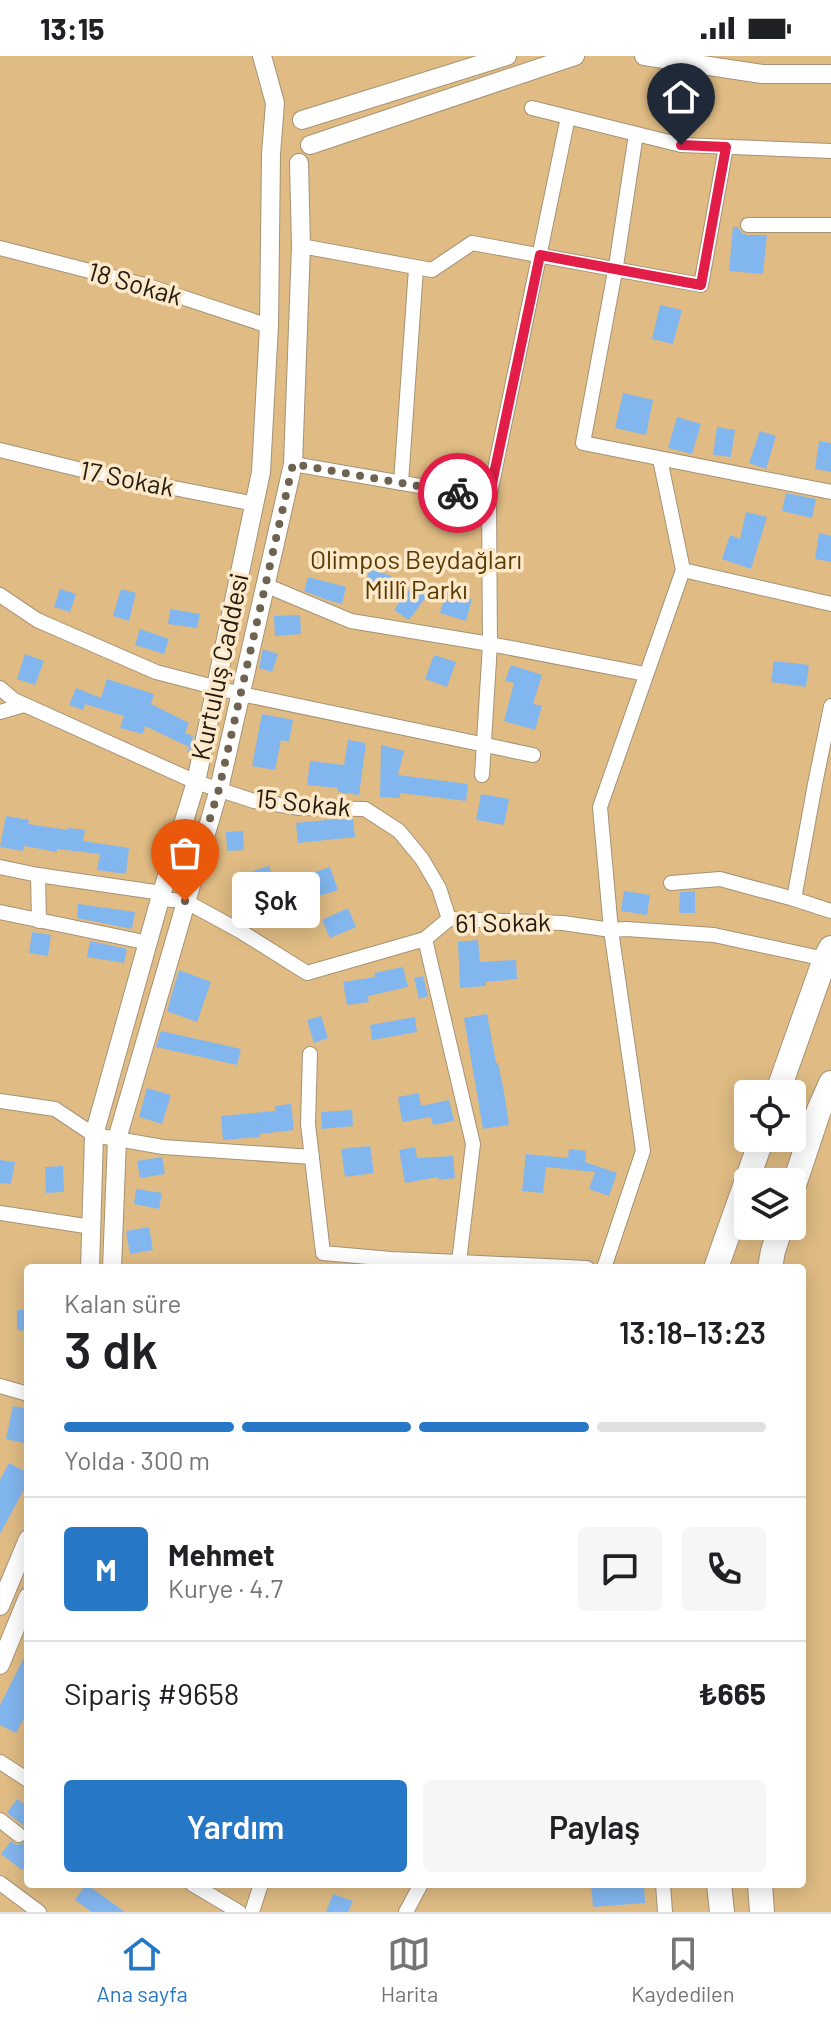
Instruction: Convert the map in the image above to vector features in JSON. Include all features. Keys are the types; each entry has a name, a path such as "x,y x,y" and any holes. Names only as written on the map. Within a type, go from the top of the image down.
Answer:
{"highway":[{"path":"782,1080 828,954"},
{"path":"800,1168 831,1083"},
{"path":"717,1264 757,1152"},
{"path":"771,1264 777,1240"},
{"path":"719,1888 722,1912"},
{"path":"760,1888 762,1912"}],"street":[{"name":"Kurtuluş Caddesi","path":"90,1264 94,1135 196,782 262,463 269,326 271,154 285,115 262,56"},
{"path":"310,145 285,115 507,56"},
{"path":"271,154 281,165 299,163 310,145 575,56"},
{"path":"644,56 762,74 831,74"},
{"path":"532,108 681,145 831,151"},
{"path":"482,775 490,644 489,498 568,117"},
{"path":"636,134 616,269 583,443 831,492"},
{"path":"301,246 432,270 472,243 701,285 726,147"},
{"name":"Kurtuluş Caddesi","path":"112,1264 117,1139 219,789 293,464 301,246 299,163"},
{"path":"748,225 831,225"},
{"name":"18 Sokak","path":"0,248 148,286 269,326"},
{"path":"401,483 416,268"},
{"name":"17 Sokak","path":"0,450 82,470 255,504"},
{"path":"605,1264 643,1151 611,930 600,807 683,570 660,459"},
{"path":"262,463 293,464 489,498"},
{"path":"683,570 831,604"},
{"path":"265,585 351,621 645,674"},
{"path":"0,595 37,620 156,672 241,694 533,755"},
{"name":"15 Sokak","path":"0,688 24,705 196,782 254,801 300,808 365,809 399,831 422,859 439,888 449,919"},
{"path":"0,712 24,705"},
{"path":"794,899 831,706"},
{"name":"61 Sokak","path":"0,867 185,901 307,973 425,939 449,919 563,923 611,930 714,935 828,954"},
{"path":"38,875 39,921"},
{"path":"671,883 720,879 831,911"},
{"path":"0,912 149,943"},
{"path":"425,939 473,1144 459,1262"},
{"path":"310,1054 308,1124 323,1253 320,1264"},
{"path":"0,1101 55,1109 94,1135 163,1147 312,1157"},
{"path":"0,1213 92,1227"},
{"path":"323,1253 391,1264 502,1264"},
{"path":"0,1386 24,1393"},
{"path":"0,1606 5,1578 24,1546"},
{"path":"0,1665 24,1607"},
{"path":"0,1762 24,1777"},
{"path":"0,1820 19,1835"},
{"path":"0,1883 39,1912"},
{"path":"199,1888 239,1912"},
{"path":"252,1912 260,1888"},
{"path":"406,1912 419,1888"},
{"path":"663,1888 665,1912"}],"green space":[{"name":"Olimpos Beydağları Millî Parkı","path":"0,56 831,56 831,1912 0,1912"}],"building":[{"path":"733,227 738,227 747,235 767,235 763,274 729,271"},
{"path":"660,305 682,310 673,344 652,339"},
{"path":"623,393 653,400 646,435 615,428"},
{"path":"677,417 701,424 692,454 668,448"},
{"path":"717,427 735,430 731,457 713,455"},
{"path":"760,431 776,436 766,469 749,463"},
{"path":"819,441 831,443 831,472 815,469"},
{"path":"786,493 816,499 812,518 782,511"},
{"path":"746,512 767,517 751,569 722,559 730,535 740,539"},
{"path":"819,533 831,536 831,562 815,559"},
{"path":"370,569 392,576 385,595 364,587"},
{"path":"308,577 346,587 342,604 304,591"},
{"path":"414,583 428,594 409,620 394,610"},
{"path":"60,589 76,594 70,612 54,607"},
{"path":"121,589 136,593 129,621 113,616"},
{"path":"446,592 472,599 466,621 440,613"},
{"path":"170,609 200,614 197,628 168,624"},
{"path":"300,615 301,634 275,636 274,616"},
{"path":"140,629 169,639 164,654 135,645"},
{"path":"263,649 278,654 272,672 259,668"},
{"path":"25,654 44,661 35,685 17,679"},
{"path":"434,655 456,662 447,687 425,679"},
{"path":"774,661 809,665 806,687 771,682"},
{"path":"511,665 542,675 533,704 542,706 535,730 504,721 514,683 505,681"},
{"path":"107,679 154,694 151,704 189,723 185,733 193,736 190,752 187,752 189,747 145,726 143,734 120,728 124,716 85,704 83,710 69,705 76,688 101,698"},
{"path":"262,714 293,720 289,742 281,740 275,770 252,766"},
{"path":"348,740 366,743 359,795 338,792 338,788 307,785 310,761 344,765"},
{"path":"381,745 404,751 398,775 468,784 466,801 400,793 400,798 380,797"},
{"path":"481,794 509,799 504,825 476,820"},
{"path":"6,816 29,820 28,824 85,830 83,841 129,848 126,874 97,870 100,854 57,849 57,852 24,846 23,851 0,847"},
{"path":"353,819 355,837 298,843 296,823"},
{"path":"243,831 244,850 227,851 226,832"},
{"path":"269,866 277,890 261,896 253,871"},
{"path":"330,867 338,890 303,901 296,878"},
{"path":"624,891 650,895 647,915 621,911"},
{"path":"695,891 695,913 679,913 680,892"},
{"path":"78,904 135,912 132,929 77,918"},
{"path":"348,908 356,927 330,938 322,920"},
{"path":"32,932 51,935 48,956 29,953"},
{"path":"478,940 480,962 516,960 517,979 460,988 458,942"},
{"path":"90,941 127,949 124,963 87,957"},
{"path":"403,967 408,987 368,996 369,1002 347,1005 343,982 375,977 374,973"},
{"path":"179,970 211,982 197,1022 167,1011"},
{"path":"423,976 428,996 419,999 414,978"},
{"path":"487,1014 509,1125 483,1129 464,1018"},
{"path":"321,1016 328,1038 314,1043 307,1020"},
{"path":"415,1017 417,1032 372,1040 370,1025"},
{"path":"161,1031 241,1049 237,1065 156,1047"},
{"path":"147,1088 171,1095 162,1124 139,1117"},
{"path":"419,1093 421,1106 449,1100 454,1121 433,1125 431,1117 402,1122 398,1097"},
{"path":"291,1104 294,1130 223,1140 221,1116 275,1111 275,1106"},
{"path":"352,1110 353,1126 322,1129 321,1112"},
{"path":"370,1146 374,1173 345,1177 341,1149"},
{"path":"415,1147 417,1158 453,1156 455,1178 439,1180 438,1177 405,1183 399,1150"},
{"path":"569,1149 586,1151 585,1162 617,1173 609,1196 589,1189 595,1172 546,1167 543,1193 522,1191 526,1154 568,1158"},
{"path":"162,1157 165,1174 140,1178 137,1161"},
{"path":"0,1160 15,1162 11,1184 0,1183"},
{"path":"63,1166 64,1192 46,1193 45,1167"},
{"path":"136,1189 162,1193 159,1209 134,1204"},
{"path":"149,1227 153,1250 130,1254 126,1231"},
{"path":"17,1310 24,1310 24,1331 17,1330"},
{"path":"13,1406 24,1408 24,1443 6,1439"},
{"path":"9,1463 24,1471 24,1489 0,1534 0,1480"},
{"path":"24,1658 24,1718 16,1733 0,1725 0,1705"},
{"path":"17,1799 24,1804 24,1826 7,1813"},
{"path":"11,1841 17,1845 24,1842 24,1867 22,1870 1,1854"},
{"path":"83,1888 92,1888 125,1912 92,1912 75,1900"},
{"path":"591,1888 644,1888 645,1903 593,1907"},
{"path":"333,1894 353,1901 348,1912 326,1912"}],"way so far":[{"path":"185,901 219,789 293,464 458,493"}],"place":[{"name":"Şok","path":"185,901"}],"route":[{"path":"458,493 489,498 540,255 701,285 726,147 681,145"}]}
